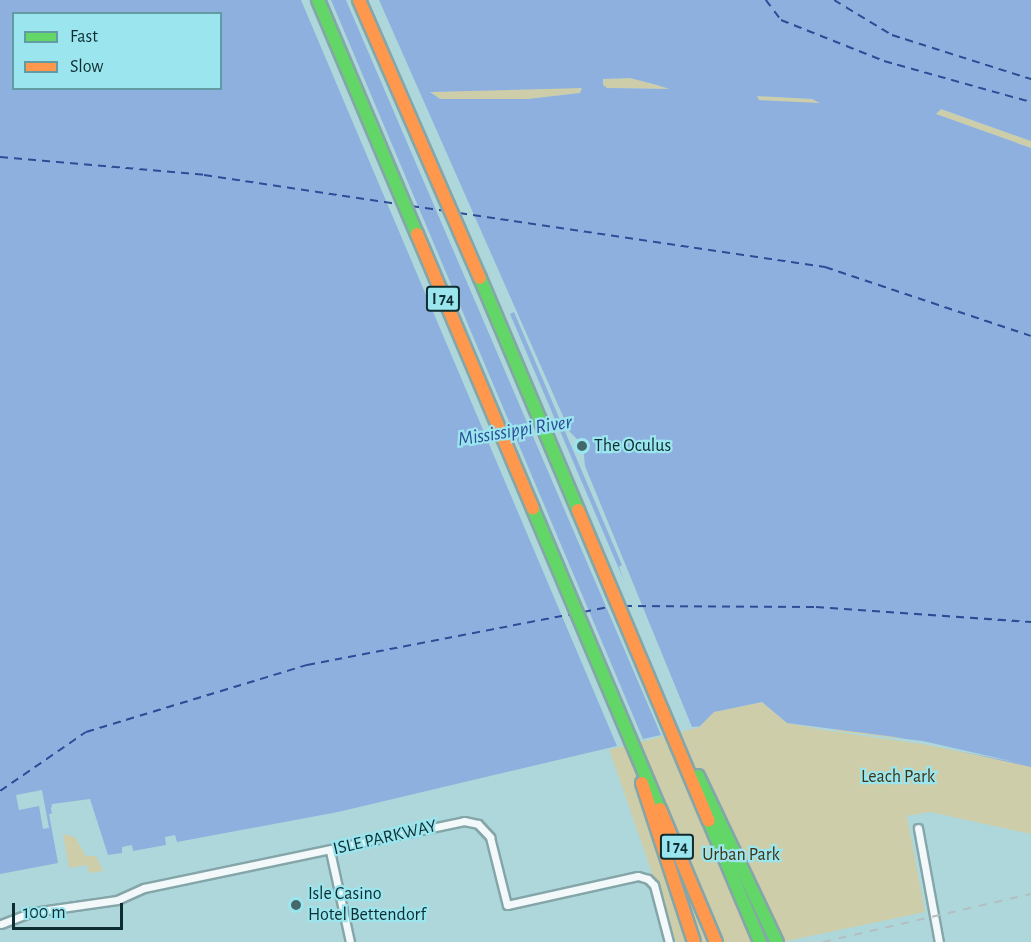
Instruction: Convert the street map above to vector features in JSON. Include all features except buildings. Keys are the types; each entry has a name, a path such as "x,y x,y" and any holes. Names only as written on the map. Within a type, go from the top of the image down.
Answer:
{"highway":[{"name":"I 74","path":"318,0 716,942"},
{"name":"I 74","path":"359,0 760,942"},
{"path":"675,739 705,789 777,942"},
{"path":"636,753 655,827 694,942"}],"street":[{"name":"ISLE PARKWAY","path":"1,924 46,909 117,900 144,888 330,851 464,820 478,824 490,837 507,905 638,876 648,879 654,885 669,942"},
{"path":"918,828 939,942"},
{"path":"330,851 350,942"}],"green space":[{"path":"630,78 671,89 607,88 603,85 604,79"},
{"path":"582,87 580,93 529,99 440,99 430,92"},
{"path":"757,96 812,99 821,102 817,105 758,100"},
{"path":"940,109 1031,141 1031,148 935,114"},
{"name":"Urban Park","path":"762,702 787,723 838,732 810,713 1027,764 1031,767 1031,834 930,812 907,816 925,912 782,942 676,942 609,749 699,727 714,712"},
{"path":"63,834 75,837 86,856 96,856 103,871 89,873 87,865 69,868"}],"water":[{"name":"Mississippi River","path":"0,0 1031,0 1031,141 941,109 936,114 1031,148 1031,767 895,737 787,723 762,702 714,712 699,727 338,814 107,857 97,848 86,801 51,808 61,867 0,876","holes":["630,78 657,85 669,89 607,88 603,85 603,79","582,88 580,93 528,99 440,99 430,92","757,96 812,99 820,103 759,100"]}],"pier":[{"path":"301,0 331,0 643,739 661,735 346,0 379,0 570,432 583,445 585,466 692,727 704,726 339,817 107,860 94,850 84,805 51,810 52,804 90,799 108,855 122,853 122,847 132,845 133,851 166,845 165,837 175,835 177,842 338,812 617,746","holes":["514,312 622,565 619,567 625,583 510,314"]},
{"path":"801,727 923,741 1024,764 922,744"},
{"path":"42,790 49,828 43,829 39,806 19,810 16,795"},
{"path":"55,813 63,869 0,879 0,874 58,863 49,814"}],"ferry route":[{"path":"766,0 781,20 884,61 1031,102"},
{"path":"834,0 892,35 1031,79"},
{"path":"0,157 204,175 398,204"},
{"path":"411,206 445,211"},
{"path":"459,213 825,267 1031,336"},
{"path":"583,612 613,606"},
{"path":"624,606 816,607 1031,622"},
{"path":"0,791 86,732 307,665 572,614"}],"railway":[{"path":"823,942 1031,894"}],"traffic: fast":[{"path":"318,0 417,234"},
{"path":"480,278 578,510"},
{"path":"533,509 660,809"},
{"path":"698,776 777,942"},
{"path":"709,821 760,942"}],"traffic: slow":[{"path":"359,0 480,278"},
{"path":"417,234 533,509"},
{"path":"578,510 709,821"},
{"path":"642,783 694,942"},
{"path":"660,809 716,942"}],"place":[{"name":"The Oculus","path":"582,446"},
{"name":"Isle Casino Hotel Bettendorf","path":"296,905"}],"park label":[{"name":"Leach Park","path":"898,777"}]}
